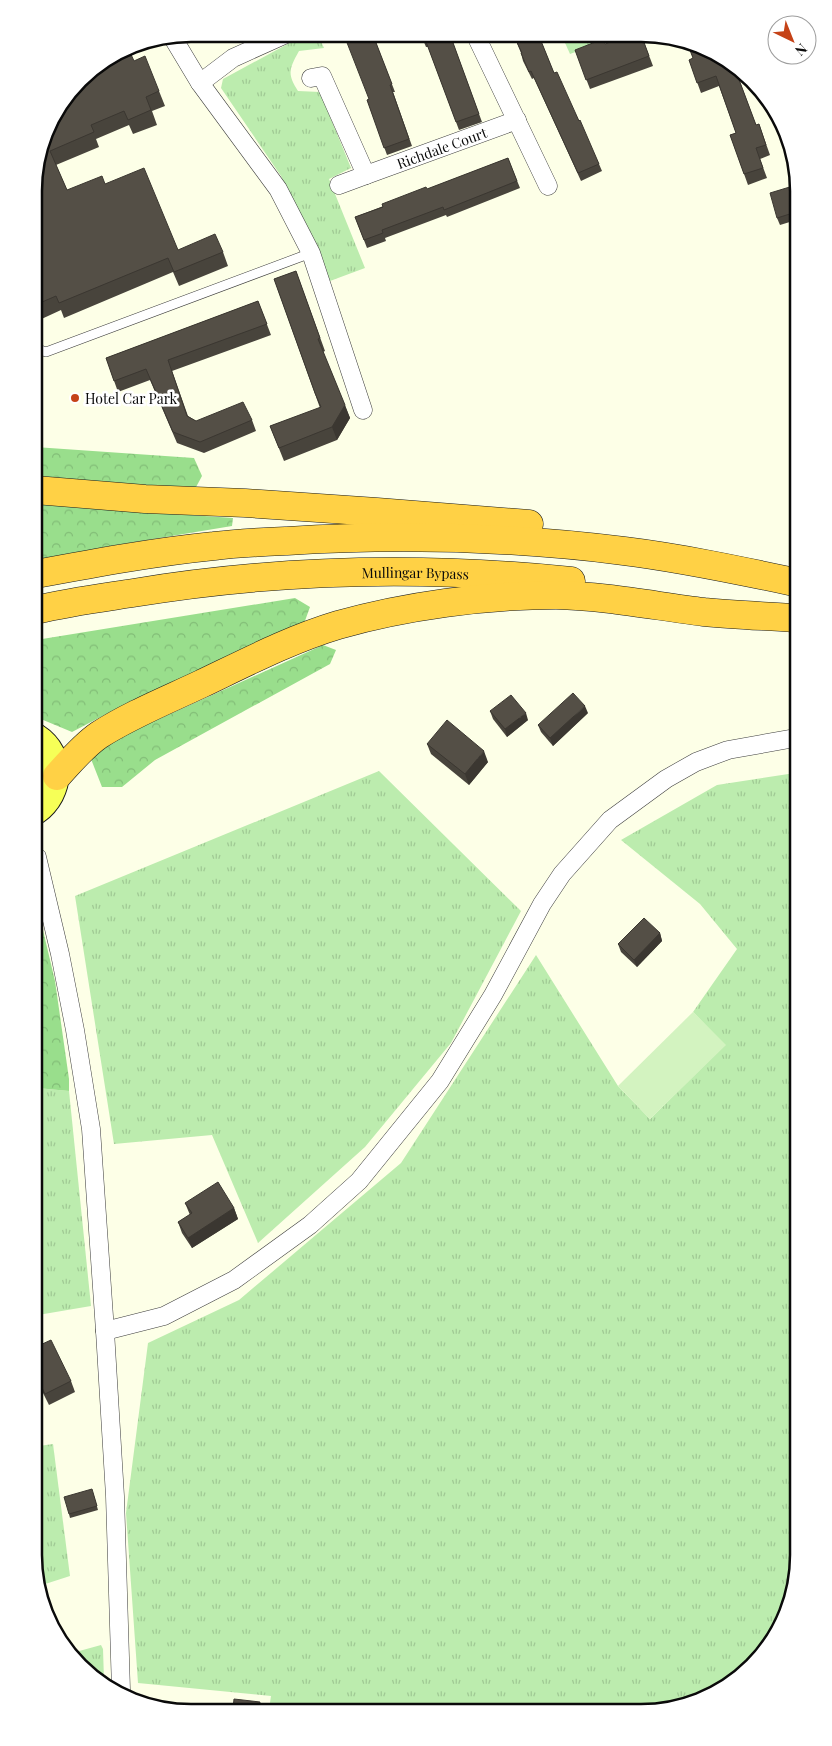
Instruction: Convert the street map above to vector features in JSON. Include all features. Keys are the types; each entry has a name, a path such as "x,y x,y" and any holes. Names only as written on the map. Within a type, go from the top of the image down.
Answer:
{"highway":[{"path":"43,491 145,499 245,503 377,512 577,529 668,544 790,569"},
{"path":"43,573 129,557 216,545 337,538 435,537 517,541 624,551 718,566 790,581"},
{"name":"Mullingar Bypass","path":"43,608 186,584 301,574 408,571 520,576 642,588 790,617"},
{"path":"57,776 81,750 99,736 167,701 270,651 338,626 394,612 449,603 555,595 616,598 704,612 790,618"}],"main road":[{"path":"43,743 49,749 55,762 57,776 54,790 48,801 43,806"}],"street":[{"path":"479,42 548,186"},
{"path":"200,83 233,58 267,43"},
{"path":"176,44 200,83 278,188 311,253 363,410"},
{"path":"311,78 322,76 366,175"},
{"name":"Richdale Court","path":"340,185 517,120"},
{"path":"105,1331 164,1316 234,1280 310,1225 359,1181 440,1081 493,994 542,904 562,874 610,820 666,779 696,762 728,750 790,739"},
{"path":"42,883 60,954 91,1128 115,1496 121,1685"}],"lane":[{"path":"43,351 46,352 311,253"}],"green space":[{"path":"565,42 594,42 597,44 570,54"},
{"path":"290,43 322,43 324,48 299,51 291,67 291,76 298,91 320,92 351,168 329,179 365,268 330,281 281,176 221,88 223,79"},
{"path":"43,448 194,458 202,476 195,489 43,479"},
{"path":"43,505 233,518 232,526 105,547 43,560"},
{"path":"295,598 310,607 302,629 133,700 72,732 43,720 43,639"},
{"path":"323,645 336,650 330,664 155,760 122,787 102,787 91,759 108,742"},
{"path":"379,771 521,911 451,1043 365,1147 258,1243 212,1135 114,1144 75,896"},
{"path":"790,774 789,1564 787,1583 778,1611 764,1637 739,1666 715,1683 679,1698 640,1704 270,1704 271,1696 138,1683 126,1513 148,1343 239,1300 401,1163 536,955 618,1086 650,1119 725,1045 693,1012 737,949 700,904 621,840 717,785"},
{"path":"42,928 55,981 69,1079 69,1091 42,1089"},
{"path":"693,1012 726,1045 650,1119 618,1086"},
{"path":"42,1089 69,1091 91,1306 42,1314"},
{"path":"53,1444 70,1576 46,1584 42,1554 42,1446"},
{"path":"101,1645 103,1649 104,1675 86,1660 78,1651"}],"building":[{"path":"426,42 453,42 479,114 456,122"},
{"path":"517,42 542,42 554,73 557,72 599,164 578,173 531,71 529,72"},
{"path":"595,42 604,42 605,44 610,42 644,42 649,56 586,80 575,50"},
{"path":"347,43 376,43 392,84 390,85 409,139 384,148 367,100 369,99"},
{"path":"690,51 723,68 739,80 756,125 759,124 766,145 756,148 763,168 744,174 730,135 736,133 716,76 697,83 689,60 693,58"},
{"path":"132,56 134,61 145,56 159,91 146,97 151,110 128,120 124,111 91,125 94,132 50,151 67,190 102,176 105,184 144,168 178,250 215,234 223,252 174,272 168,258 59,303 56,296 43,302 43,182 48,153 54,135 73,101 86,86 101,73 126,58"},
{"path":"508,158 517,181 444,210 443,207 382,230 383,233 364,240 355,217 383,207 382,204 426,187 427,189"},
{"path":"790,187 790,214 777,218 770,193"},
{"path":"296,271 320,338 318,339 345,405 332,427 279,448 270,426 321,407 274,279"},
{"path":"258,301 267,324 168,360 187,416 196,421 243,402 252,420 200,442 173,432 146,369 114,381 106,358"},
{"path":"573,693 585,706 550,738 538,725"},
{"path":"511,695 526,713 505,729 490,711"},
{"path":"447,720 484,751 465,774 427,744"},
{"path":"644,918 660,933 634,960 618,944"},
{"path":"218,1182 234,1208 188,1238 178,1222 192,1213 185,1203"},
{"path":"51,1340 71,1381 45,1394 42,1388 42,1344"},
{"path":"92,1489 97,1506 69,1514 64,1497"},
{"path":"234,1699 260,1702 260,1704 234,1704"}],"place":[{"name":"Hotel Car Park","path":"75,398"}]}
